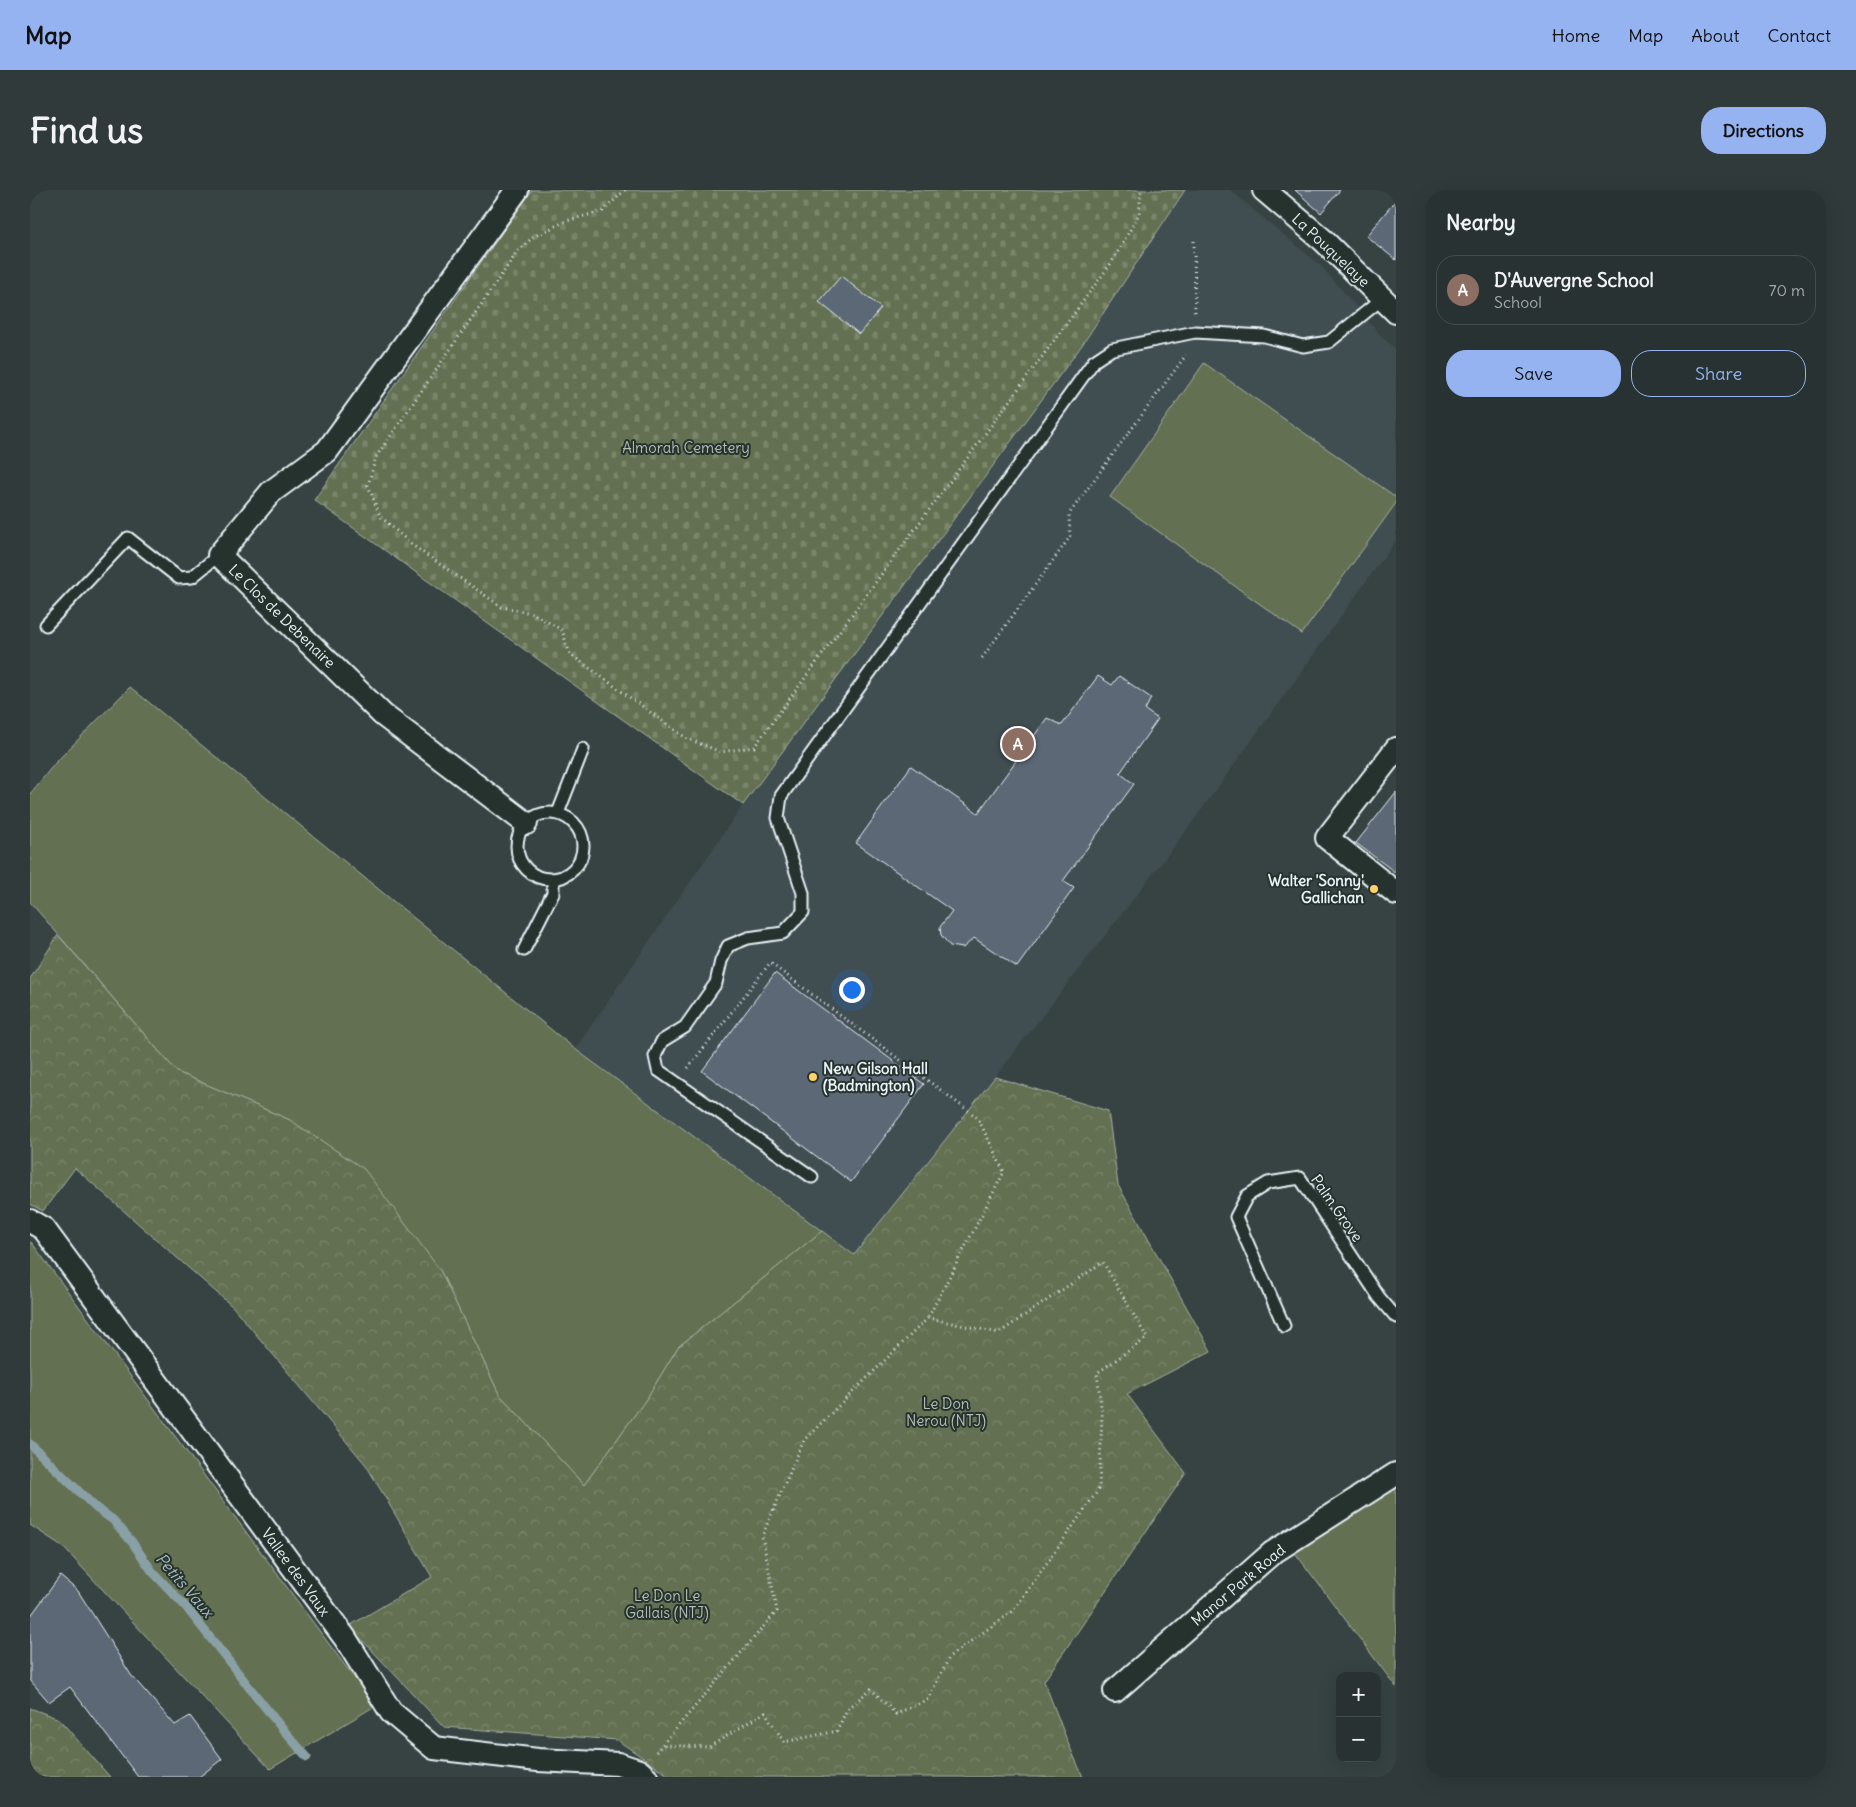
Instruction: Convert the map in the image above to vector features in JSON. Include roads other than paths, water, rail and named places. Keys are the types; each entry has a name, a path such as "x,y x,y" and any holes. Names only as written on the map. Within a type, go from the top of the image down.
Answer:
{"street":[{"name":"Le Clos de Debenaire","path":"517,190 327,451 271,492 219,555 382,715 526,823"},
{"name":"La Pouquelaye","path":"1264,190 1323,240 1389,306"},
{"path":"1396,749 1327,838 1396,893"},
{"name":"Vallee des Vaux","path":"30,1221 44,1229 310,1590 345,1638 391,1712 434,1748 538,1760 618,1764 642,1774"},
{"name":"Manor Park Road","path":"1115,1692 1272,1553 1396,1474"}],"lane":[{"path":"812,1177 658,1070 655,1056 662,1041 685,1027 716,983 721,961 728,946 748,938 784,933 802,912 803,893 778,818 781,796 1094,361 1112,349 1195,332 1264,336 1303,346 1329,342 1389,306"},
{"path":"46,625 128,538 179,578 192,577 219,555"},
{"path":"558,813 583,749"},
{"path":"544,813 558,813 575,823 580,830 584,841 584,851 580,862 570,874 553,879 538,877 520,861 517,844 519,833 533,817 544,813"},
{"path":"524,950 553,893 553,879"},
{"name":"Palm Grove","path":"1284,1326 1236,1216 1247,1196 1268,1183 1300,1178 1379,1296 1396,1317"}],"waterway":[{"name":"Petits Vaux","path":"30,1444 96,1508 113,1520 132,1542 152,1571 186,1607 280,1726 307,1757"}],"place":[{"name":"D'Auvergne School","path":"1018,744"},
{"name":"Walter 'Sonny' Gallichan","path":"1374,889"},
{"name":"New Gilson Hall (Badmington)","path":"813,1077"}],"park label":[{"name":"Almorah Cemetery","path":"686,447"},
{"name":"Le Don Nerou (NTJ)","path":"946,1412"},
{"name":"Le Don Le Gallais (NTJ)","path":"667,1604"}]}
